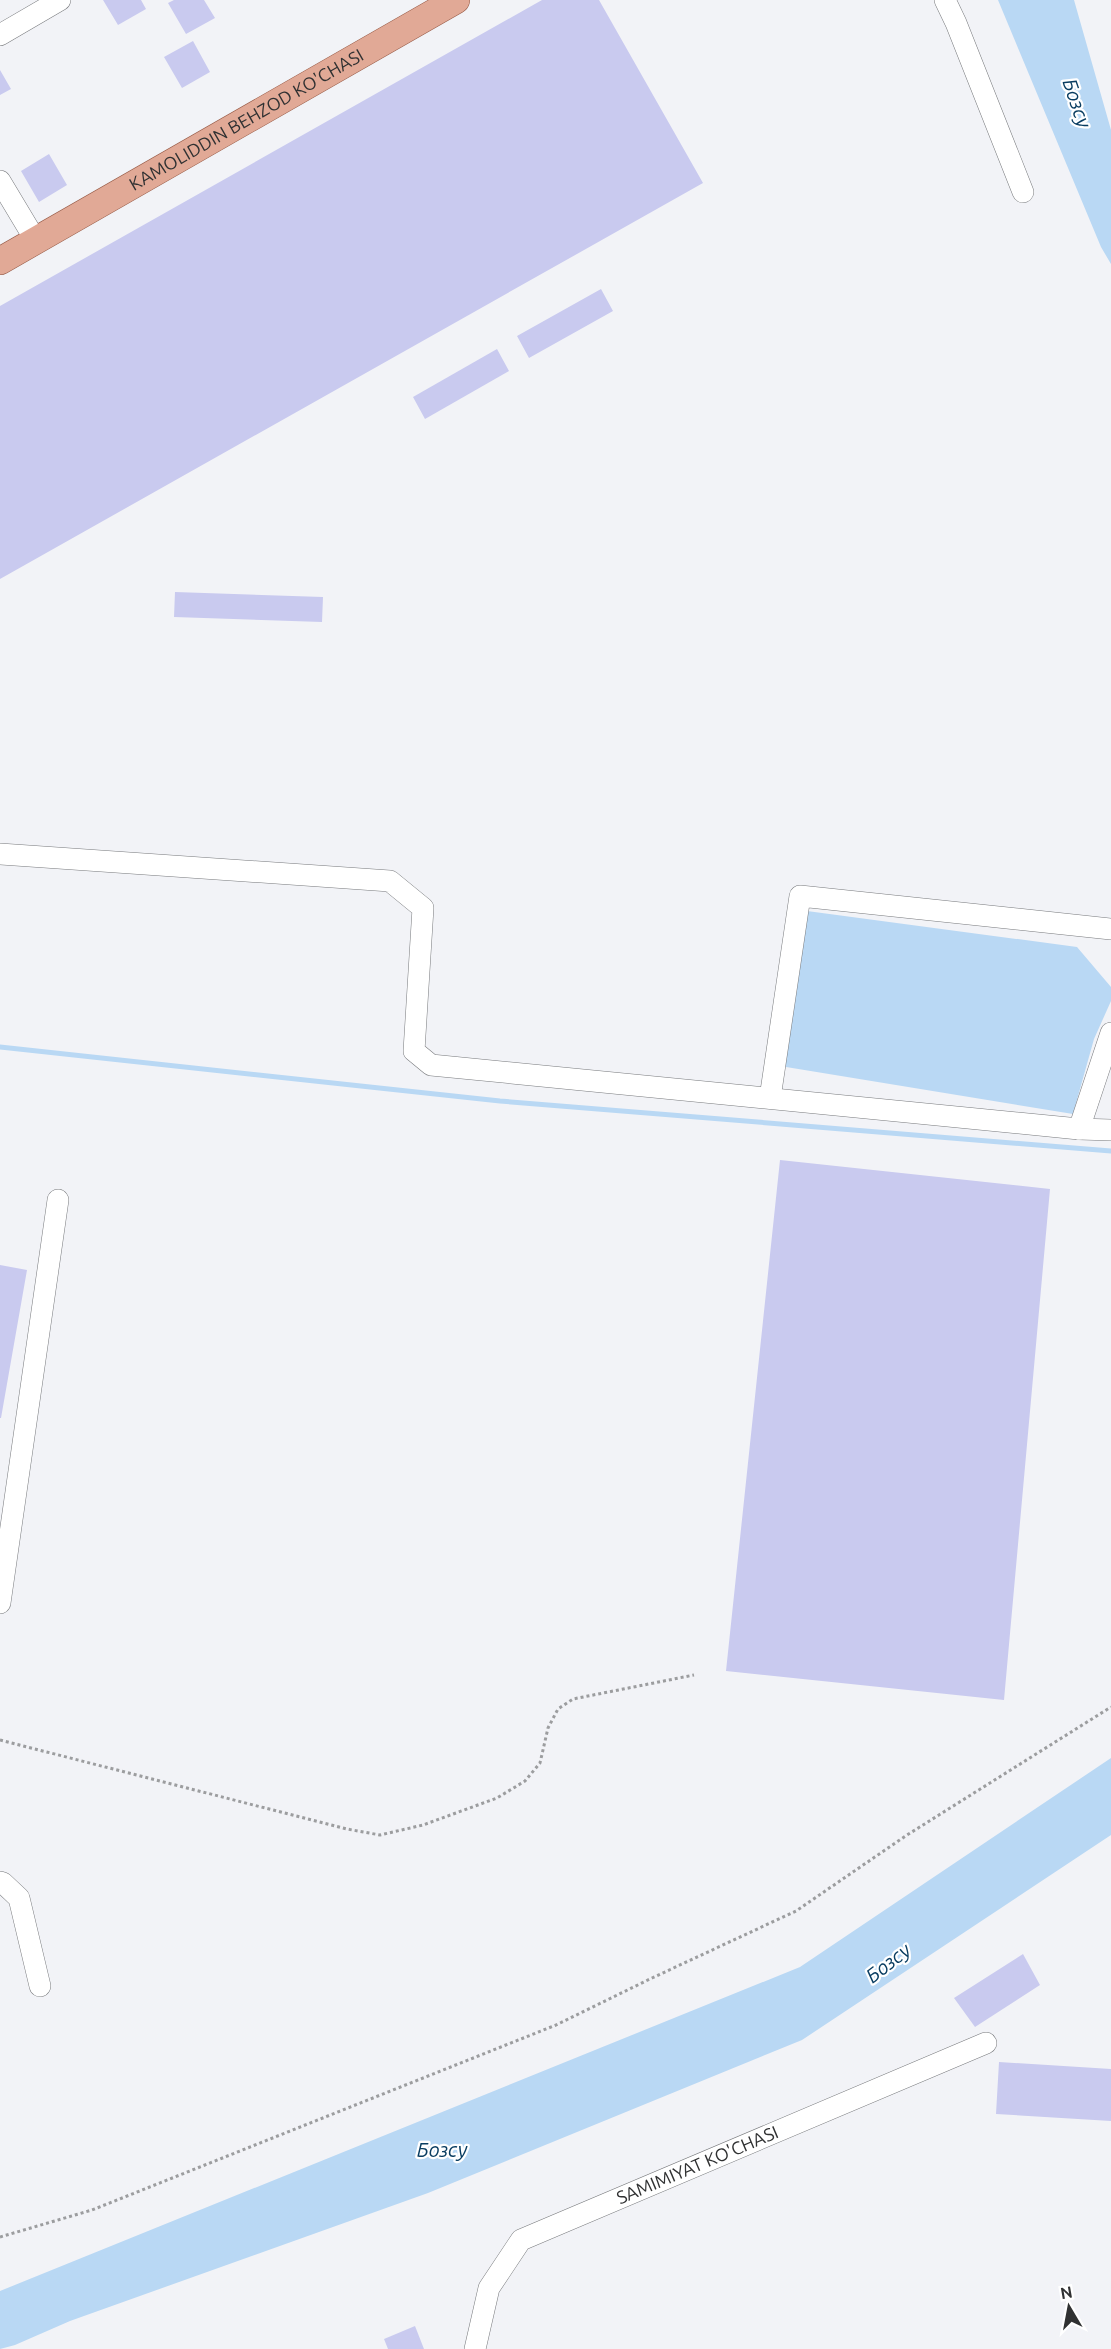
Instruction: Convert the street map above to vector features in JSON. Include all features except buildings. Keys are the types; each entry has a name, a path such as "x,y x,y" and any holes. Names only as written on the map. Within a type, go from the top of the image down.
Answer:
{"main road":[{"name":"KAMOLIDDIN BEHZOD KO'CHASI","path":"0,261 456,0"}],"street":[{"path":"0,35 60,0"},
{"path":"945,0 1023,192"},
{"path":"0,181 36,241"},
{"path":"0,854 390,881 423,908 414,1051 431,1065 1079,1129 1111,1130"},
{"path":"770,1098 800,896 1111,929"},
{"path":"1079,1129 1111,1033"},
{"path":"0,1603 58,1200"},
{"path":"0,1882 3,1882 19,1898 40,1986"},
{"name":"SAMIMIYAT KO'CHASI","path":"475,2349 489,2288 521,2240 986,2043"}],"path":[{"path":"0,1740 347,1829 380,1835 423,1825 497,1798 525,1781 540,1763 548,1728 558,1709 573,1699 694,1675"},
{"path":"0,2237 92,2210 556,2025 652,1977 796,1911 907,1835 1111,1707"}],"water":[{"name":"Бозсу","path":"998,0 1074,0 1111,130 1111,264 1101,247"},
{"path":"807,911 1077,947 1111,987 1111,1001 1094,1039 1073,1114 780,1066"},
{"name":"Бозсу","path":"1111,1758 1111,1835 802,2040 428,2193 70,2321 15,2345 0,2349 0,2291 800,1967"}],"waterway":[{"path":"0,1047 500,1101 1111,1151"}]}
